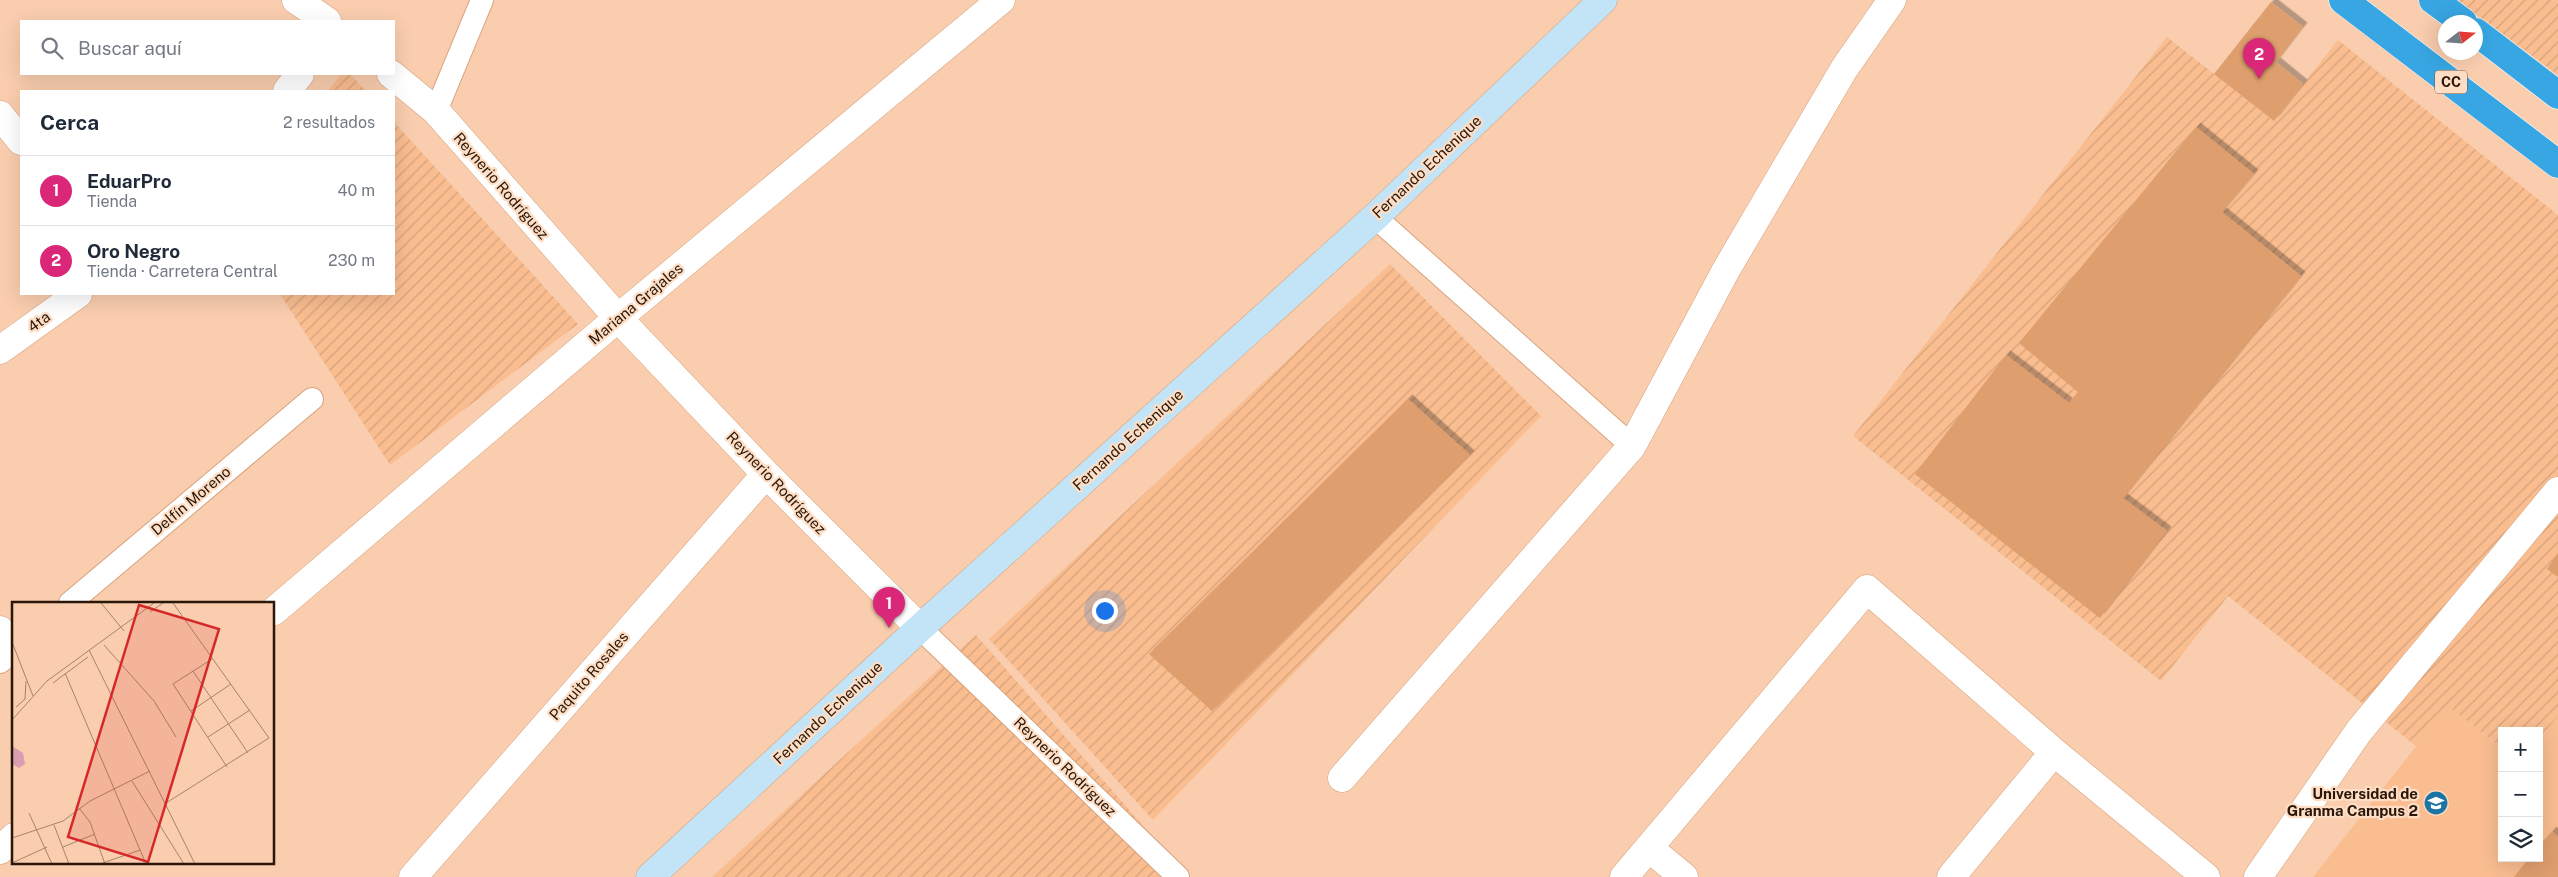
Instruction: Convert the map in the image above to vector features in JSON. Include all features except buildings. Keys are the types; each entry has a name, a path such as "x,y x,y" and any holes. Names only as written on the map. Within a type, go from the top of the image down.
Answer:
{"highway":[{"name":"CC","path":"2343,0 2558,164"},
{"path":"2433,0 2453,15"},
{"path":"2483,37 2558,95"}],"street":[{"path":"296,0 326,20"},
{"name":"Mariana Grajales","path":"275,610 618,318 1002,0"},
{"name":"Fernando Echenique","path":"650,877 920,628 1374,216 1603,0"},
{"path":"1342,778 1632,446 1726,270 1844,69 1892,0"},
{"path":"288,90 299,75"},
{"name":"Reynerio Rodríguez","path":"392,75 436,111 618,318 766,474 920,628"},
{"path":"0,115 20,140"},
{"name":"4ta","path":"0,350 77,295"},
{"name":"Paquito Rosales","path":"413,877 766,474"},
{"path":"2258,877 2358,731 2558,491"},
{"path":"1624,877 1867,589 2054,752 2206,877"},
{"path":"0,630 12,647"},
{"path":"1951,877 2054,752"},
{"path":"0,850 12,839"},
{"path":"1649,848 1684,877"}],"lane":[{"path":"436,111 482,0"},
{"path":"1374,216 1632,446"},
{"name":"Delfín Moreno","path":"71,602 312,399"},
{"name":"Reynerio Rodríguez","path":"920,628 1178,877"},
{"path":"0,662 12,652"}],"shaded area":[{"path":"2457,0 2558,0 2558,75 2483,19 2483,15 2477,15"},
{"path":"2167,37 2274,121 2338,40 2558,215 2558,716 2543,734 2543,727 2498,727 2498,745 2448,706 2416,746 2228,596 2161,681 1853,436"},
{"path":"340,75 351,75 365,90 329,90"},
{"path":"395,123 578,324 390,465 281,295 395,295"},
{"path":"1390,264 1541,416 1153,820 989,639"},
{"path":"976,635 1188,877 712,877"},
{"name":"Universidad de Granma Campus 2","path":"2448,706 2498,745 2498,862 2543,862 2543,734 2558,716 2558,877 2313,877"}],"place":[{"name":"Oro Negro","path":"2259,79"},
{"name":"EduarPro","path":"889,628"},
{"name":"Universidad de Granma Campus 2","path":"2436,803"}]}
